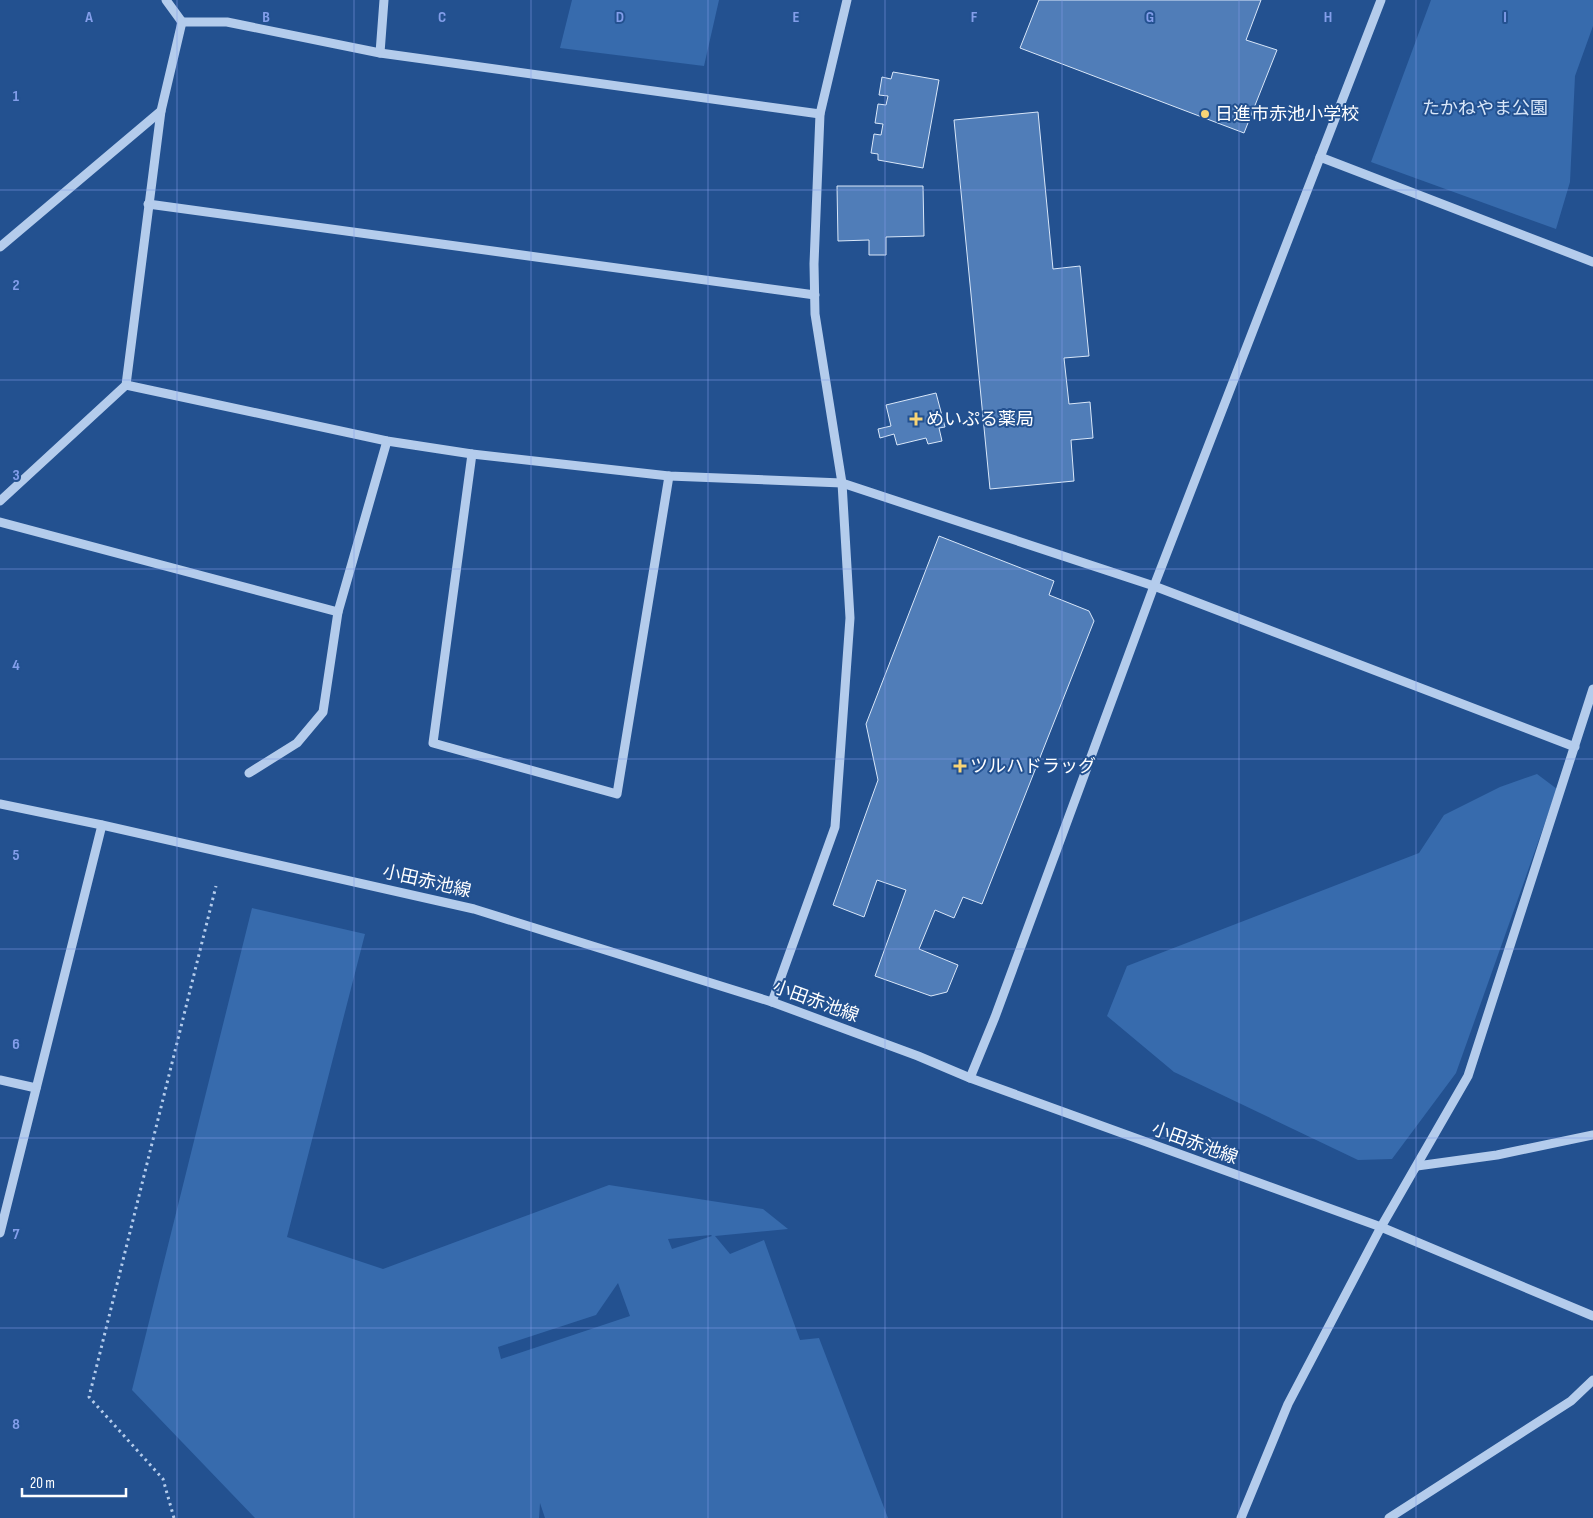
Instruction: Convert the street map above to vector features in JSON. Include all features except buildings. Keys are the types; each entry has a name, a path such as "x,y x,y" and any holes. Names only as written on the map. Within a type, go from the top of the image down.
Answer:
{"street":[{"path":"0,501 126,385 160,111 182,22 166,0"},
{"path":"380,53 384,0"},
{"path":"772,1002 835,827 850,618 842,483 815,314 814,255 820,114 848,0"},
{"path":"970,1078 995,1017 1154,586 1381,0"},
{"path":"182,22 227,22 380,53 820,114"},
{"path":"0,247 160,111"},
{"path":"1320,157 1593,262"},
{"path":"148,204 815,295"},
{"path":"126,385 387,440 472,454 669,476 842,483 1154,586 1575,747"},
{"path":"249,773 297,743 323,712 338,612 387,440"},
{"path":"472,454 433,743 617,794 669,476"},
{"path":"0,522 338,612"},
{"path":"1242,1518 1288,1404 1381,1228 1468,1076 1593,689"},
{"name":"小田赤池線","path":"0,804 102,825 474,909 772,1002 918,1056 970,1078 1381,1228 1593,1316"},
{"path":"0,1232 102,825"},
{"path":"0,1080 36,1088"},
{"path":"1417,1166 1497,1155 1593,1134"},
{"path":"1389,1518 1570,1401 1593,1380"}],"path":[{"path":"174,1518 163,1479 89,1397 216,886"}],"green space":[{"path":"572,0 719,0 704,66 560,48"},
{"name":"たかねやま公園","path":"1431,0 1593,0 1593,26 1575,76 1570,182 1556,229 1371,162"},
{"path":"1537,774 1557,789 1456,1073 1392,1159 1358,1160 1174,1072 1107,1016 1127,966 1419,853 1444,815 1500,787"},
{"path":"252,908 365,934 287,1237 383,1269 609,1185 763,1209 788,1229 715,1236 730,1254 764,1240 800,1340 819,1338 888,1518 545,1518 540,1503 539,1518 255,1518 132,1390","holes":["711,1235 672,1249 668,1239","618,1283 630,1316 501,1359 498,1347 596,1315"]}],"place":[{"name":"日進市赤池小学校","path":"1205,114"},
{"name":"めいぷる薬局","path":"916,419"},
{"name":"ツルハドラッグ","path":"960,766"}]}
